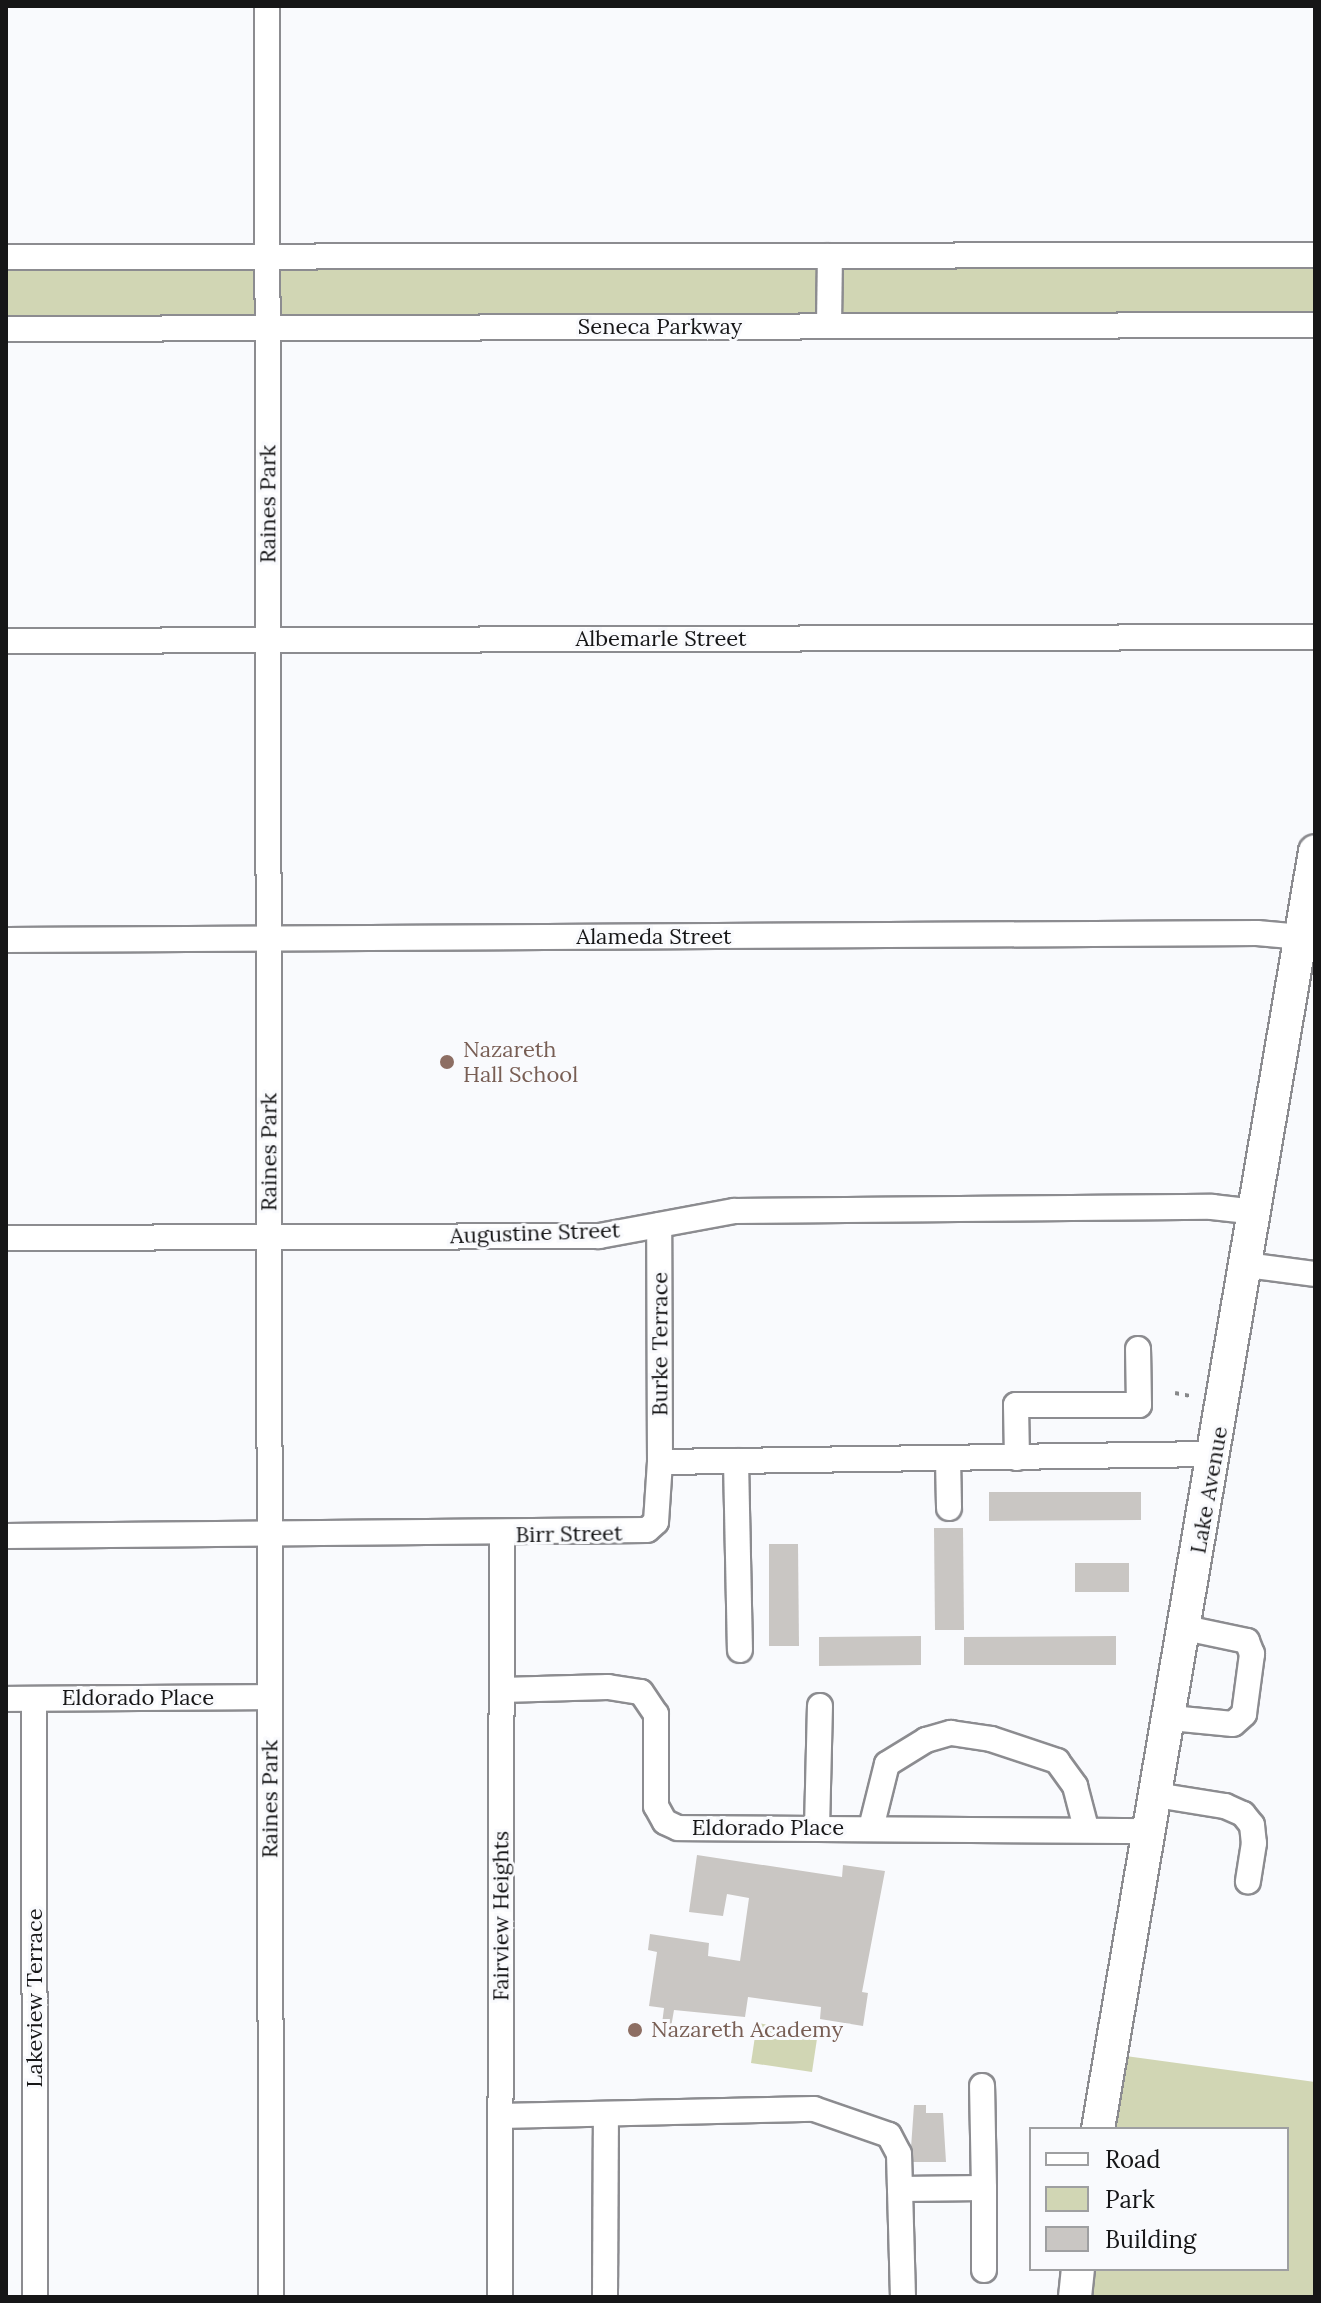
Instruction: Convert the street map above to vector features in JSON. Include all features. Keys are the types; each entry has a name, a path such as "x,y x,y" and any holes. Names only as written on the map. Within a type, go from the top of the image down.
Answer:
{"main road":[{"name":"Lake Avenue","path":"1098,2127 1171,1718 1315,852"},
{"path":"1075,2297 1078,2271"}],"street":[{"name":"Raines Park","path":"267,6 271,2297"},
{"path":"6,257 1315,255"},
{"path":"829,325 830,256"},
{"name":"Seneca Parkway","path":"6,329 1315,325"},
{"name":"Albemarle Street","path":"6,641 1315,637"},
{"name":"Alameda Street","path":"6,940 1241,933 1302,937"},
{"name":"Augustine Street","path":"6,1238 599,1236 734,1211 1212,1207 1255,1212"},
{"name":"Burke Terrace","path":"659,1225 660,1462"},
{"path":"1246,1265 1315,1274"},
{"path":"1017,1458 1016,1405 1139,1405 1138,1349"},
{"path":"660,1462 1215,1454"},
{"path":"948,1459 949,1508"},
{"path":"736,1461 740,1650"},
{"name":"Birr Street","path":"6,1536 502,1535 647,1530 656,1522 660,1462"},
{"name":"Fairview Heights","path":"500,2297 502,1535"},
{"path":"1171,1718 1233,1724 1244,1714 1252,1654 1247,1641 1185,1628"},
{"name":"Eldorado Place","path":"502,1690 608,1687 641,1692 656,1714 656,1806 665,1822 688,1829 1086,1828 1149,1831"},
{"name":"Eldorado Place","path":"6,1699 270,1697"},
{"name":"Lakeview Terrace","path":"34,1699 35,2297"},
{"path":"817,1828 820,1706"},
{"path":"871,1828 887,1764 926,1740 951,1733 991,1739 1057,1761 1075,1786 1086,1828"},
{"path":"1156,1795 1225,1806 1243,1814 1252,1825 1254,1843 1248,1882"},
{"path":"982,2086 984,2270"},
{"path":"500,2116 814,2109 842,2116 889,2135 899,2154 903,2297"},
{"path":"605,2297 606,2115"},
{"path":"900,2189 984,2188"}],"path":[{"path":"1175,1393 1190,1396"}],"green space":[{"path":"1315,263 1315,315 6,318 6,266"},
{"path":"757,2023 818,2032 812,2072 751,2063"},
{"path":"1111,2054 1315,2082 1315,2297 1075,2297 1078,2271 1289,2271 1289,2127 1098,2127"}],"building":[{"path":"989,1492 1141,1492 1141,1520 989,1521"},
{"path":"934,1528 963,1528 964,1630 935,1630"},
{"path":"769,1544 798,1544 799,1646 769,1646"},
{"path":"1075,1563 1129,1563 1129,1592 1075,1592"},
{"path":"921,1636 921,1665 819,1666 819,1637"},
{"path":"1116,1636 1116,1665 964,1665 964,1637"},
{"path":"697,1855 842,1877 843,1865 885,1871 862,1992 868,1993 863,2026 820,2019 821,2007 748,1997 745,2017 674,2010 670,2033 661,2032 664,2008 649,2006 657,1952 648,1950 650,1934 709,1943 708,1956 740,1961 749,1898 727,1894 723,1916 689,1912"},
{"path":"914,2105 926,2105 926,2113 943,2113 946,2162 910,2162"}],"place":[{"name":"Nazareth Hall School","path":"447,1062"},
{"name":"Nazareth Academy","path":"635,2030"}]}
